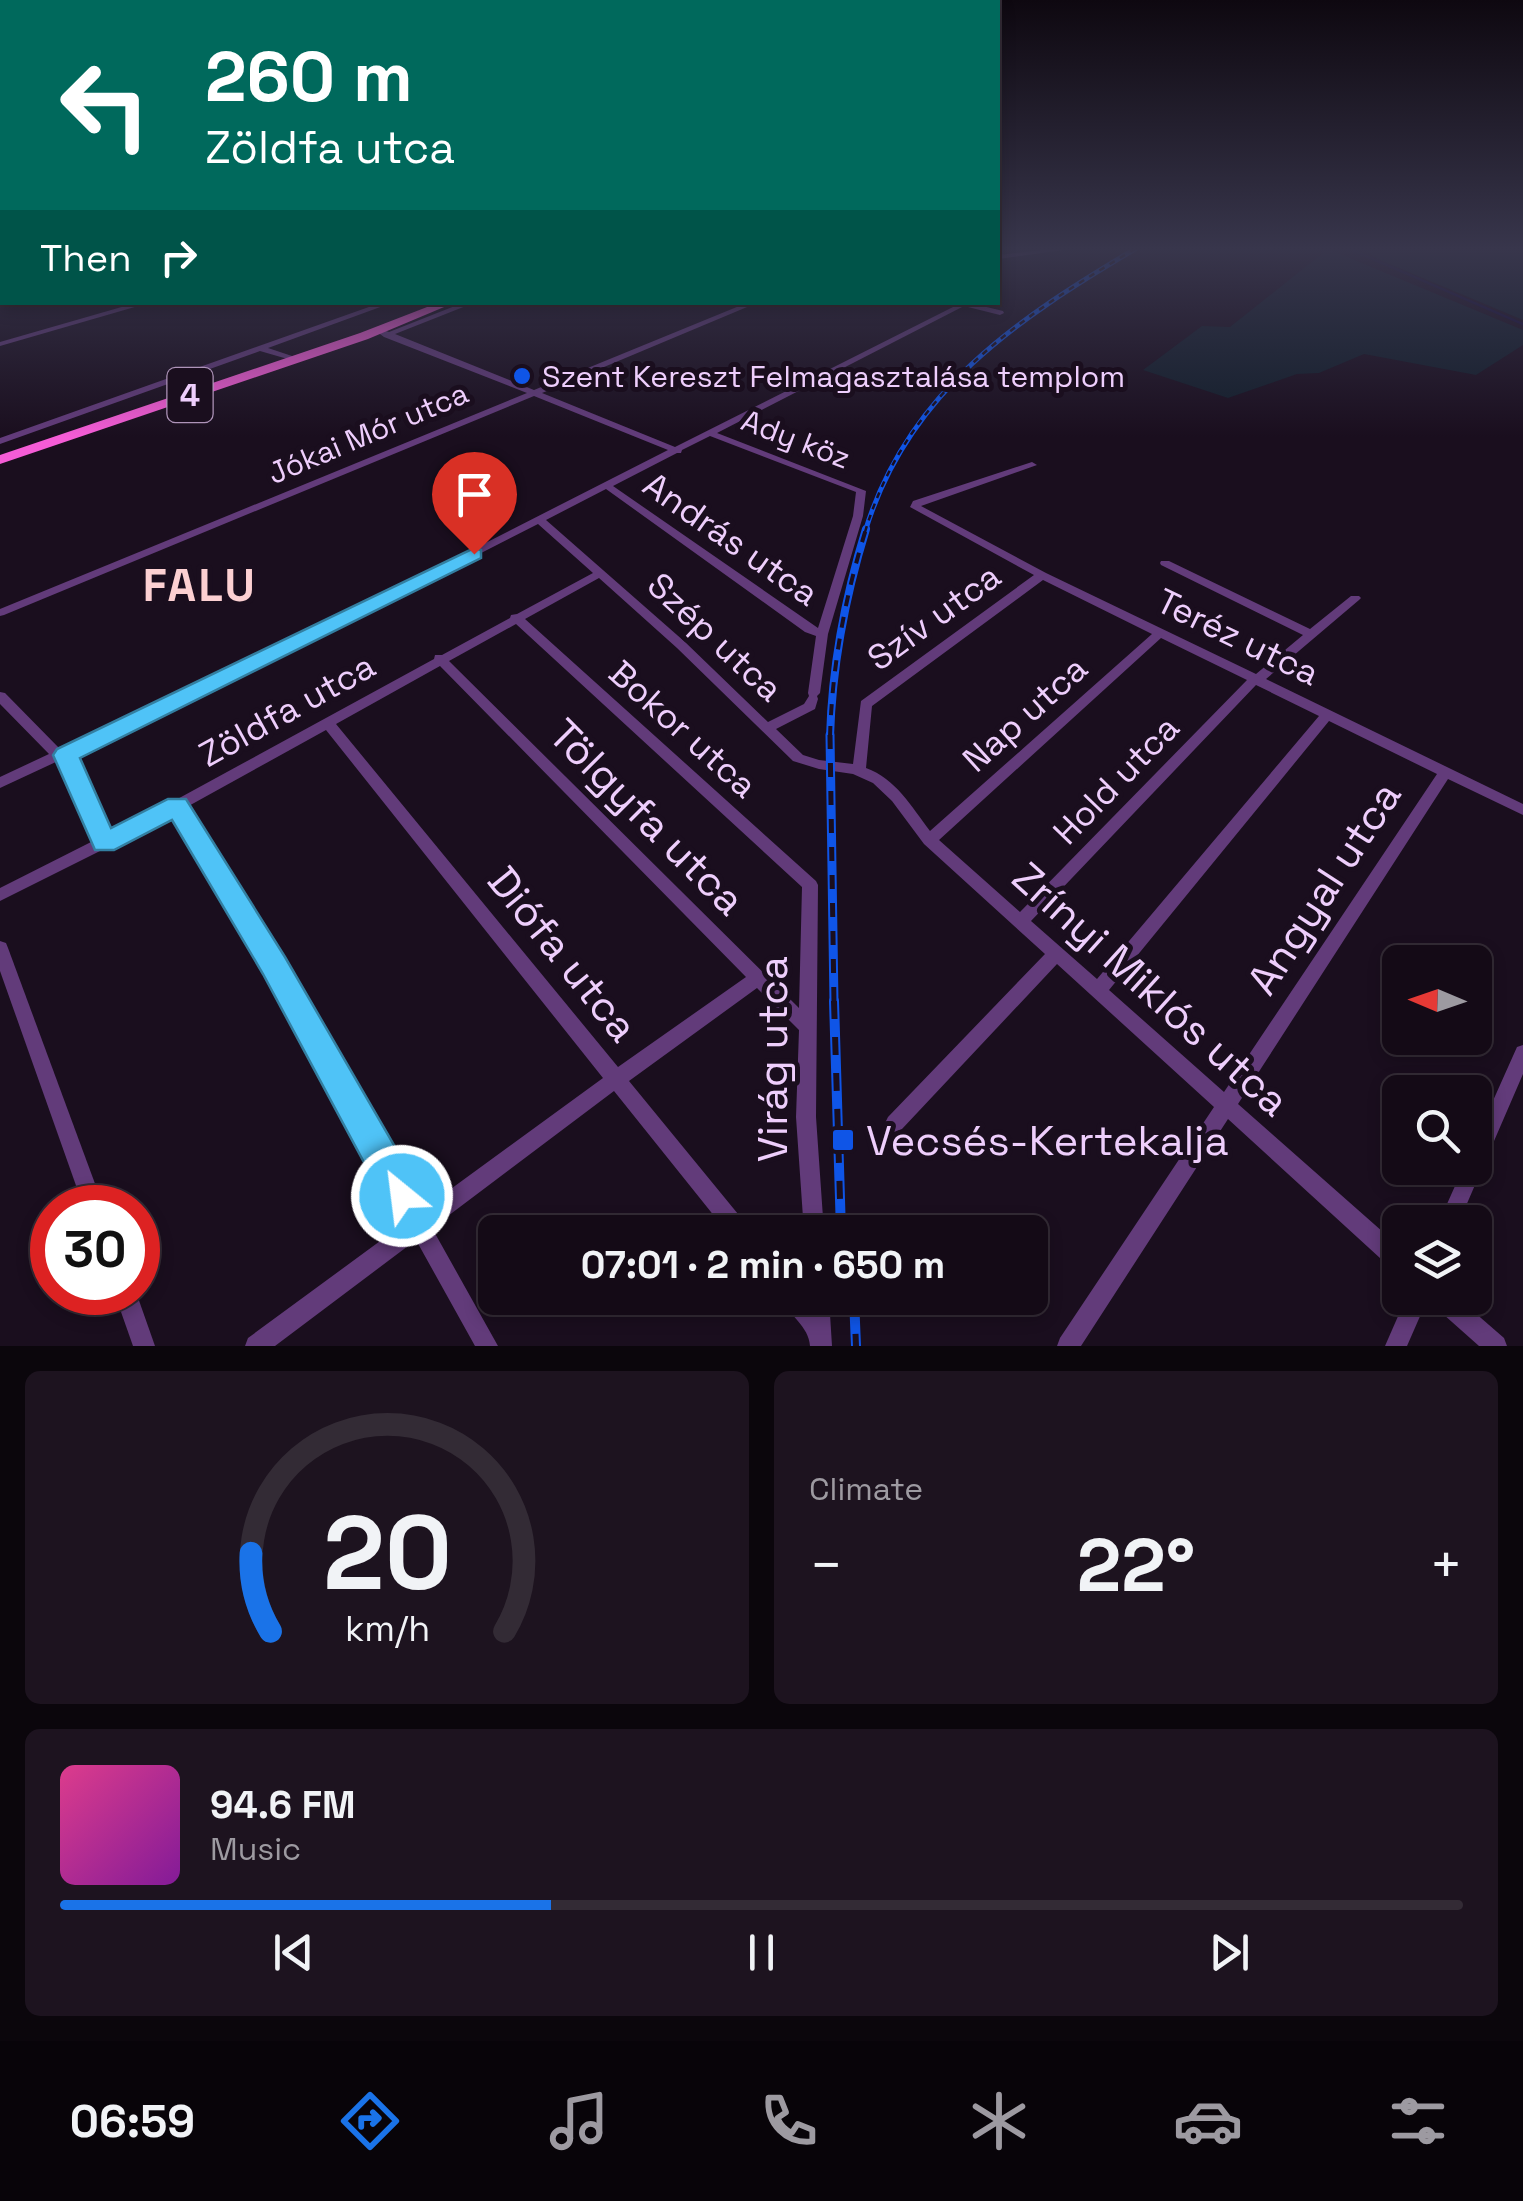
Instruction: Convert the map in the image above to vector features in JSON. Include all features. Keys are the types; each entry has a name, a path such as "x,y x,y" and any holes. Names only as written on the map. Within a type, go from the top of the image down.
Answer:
{"main road":[{"name":"4","path":"0,460 383,333 432,312"}],"street":[{"path":"0,344 114,312"},
{"path":"0,440 365,312"},
{"name":"Jókai Mór utca","path":"0,613 731,312"},
{"path":"0,783 63,756 541,520 943,312"},
{"path":"995,312 1000,313"},
{"path":"383,333 678,451"},
{"path":"262,349 294,360"},
{"path":"56,422 74,435"},
{"name":"Ady köz","path":"713,434 861,492 858,516 822,634"},
{"name":"Teréz utca","path":"1032,465 917,503 916,507 1042,575 1523,810"},
{"name":"András utca","path":"608,486 808,629 822,634"},
{"name":"Szép utca","path":"541,520 798,758 810,764 860,770"},
{"path":"1165,564 1312,635"},
{"name":"Zöldfa utca","path":"0,894 177,806 439,658 600,573"},
{"name":"Szív utca","path":"860,770 866,704 1042,575"},
{"name":"Hold utca","path":"1020,922 1256,680 1355,598"},
{"name":"Bokor utca","path":"515,617 810,885"},
{"name":"Nap utca","path":"929,840 1160,633"},
{"path":"768,728 810,706 822,634"},
{"name":"Tölgyfa utca","path":"439,658 805,1025"},
{"path":"0,696 63,756 104,843"},
{"path":"1098,990 1327,714"},
{"name":"Diófa utca","path":"328,724 726,1215"},
{"name":"Zrínyi Miklós utca","path":"860,770 885,782 929,840 1382,1244"},
{"name":"Angyal utca","path":"1068,1346 1445,772"},
{"path":"177,806 274,966 487,1346"},
{"name":"Virág utca","path":"810,885 805,1025 813,1215"},
{"path":"0,948 86,1185"},
{"path":"894,1122 1057,953"},
{"path":"256,1346 616,1078 758,978"},
{"path":"1492,1124 1523,1053"},
{"path":"133,1315 144,1346"},
{"path":"804,1315 821,1339"},
{"path":"1396,1346 1410,1315"},
{"path":"1461,1315 1496,1346"}],"shaded area":[{"path":"1249,312 1479,312 1523,330 1523,345 1476,375 1364,354 1319,373 1297,374 1228,398 1143,370 1202,326 1230,327"},
{"path":"1503,312 1523,312 1523,320"}],"waterway":[{"path":"1495,312 1523,324"}],"railway":[{"path":"866,530 884,483 908,439 938,399 972,364 1037,312"},
{"path":"830,737 841,632 866,530"},
{"path":"830,737 834,1003"},
{"path":"834,1001 840,1215"},
{"path":"855,1315 856,1346"}],"place":[{"name":"Szent Kereszt Felmagasztalása templom","path":"522,376"},
{"name":"Vecsés-Kertekalja","path":"843,1140"}],"district":[{"name":"FALU","path":"200,585"}],"route":[{"path":"402,1196 274,966 177,806 104,843 66,755 474,554"}]}
